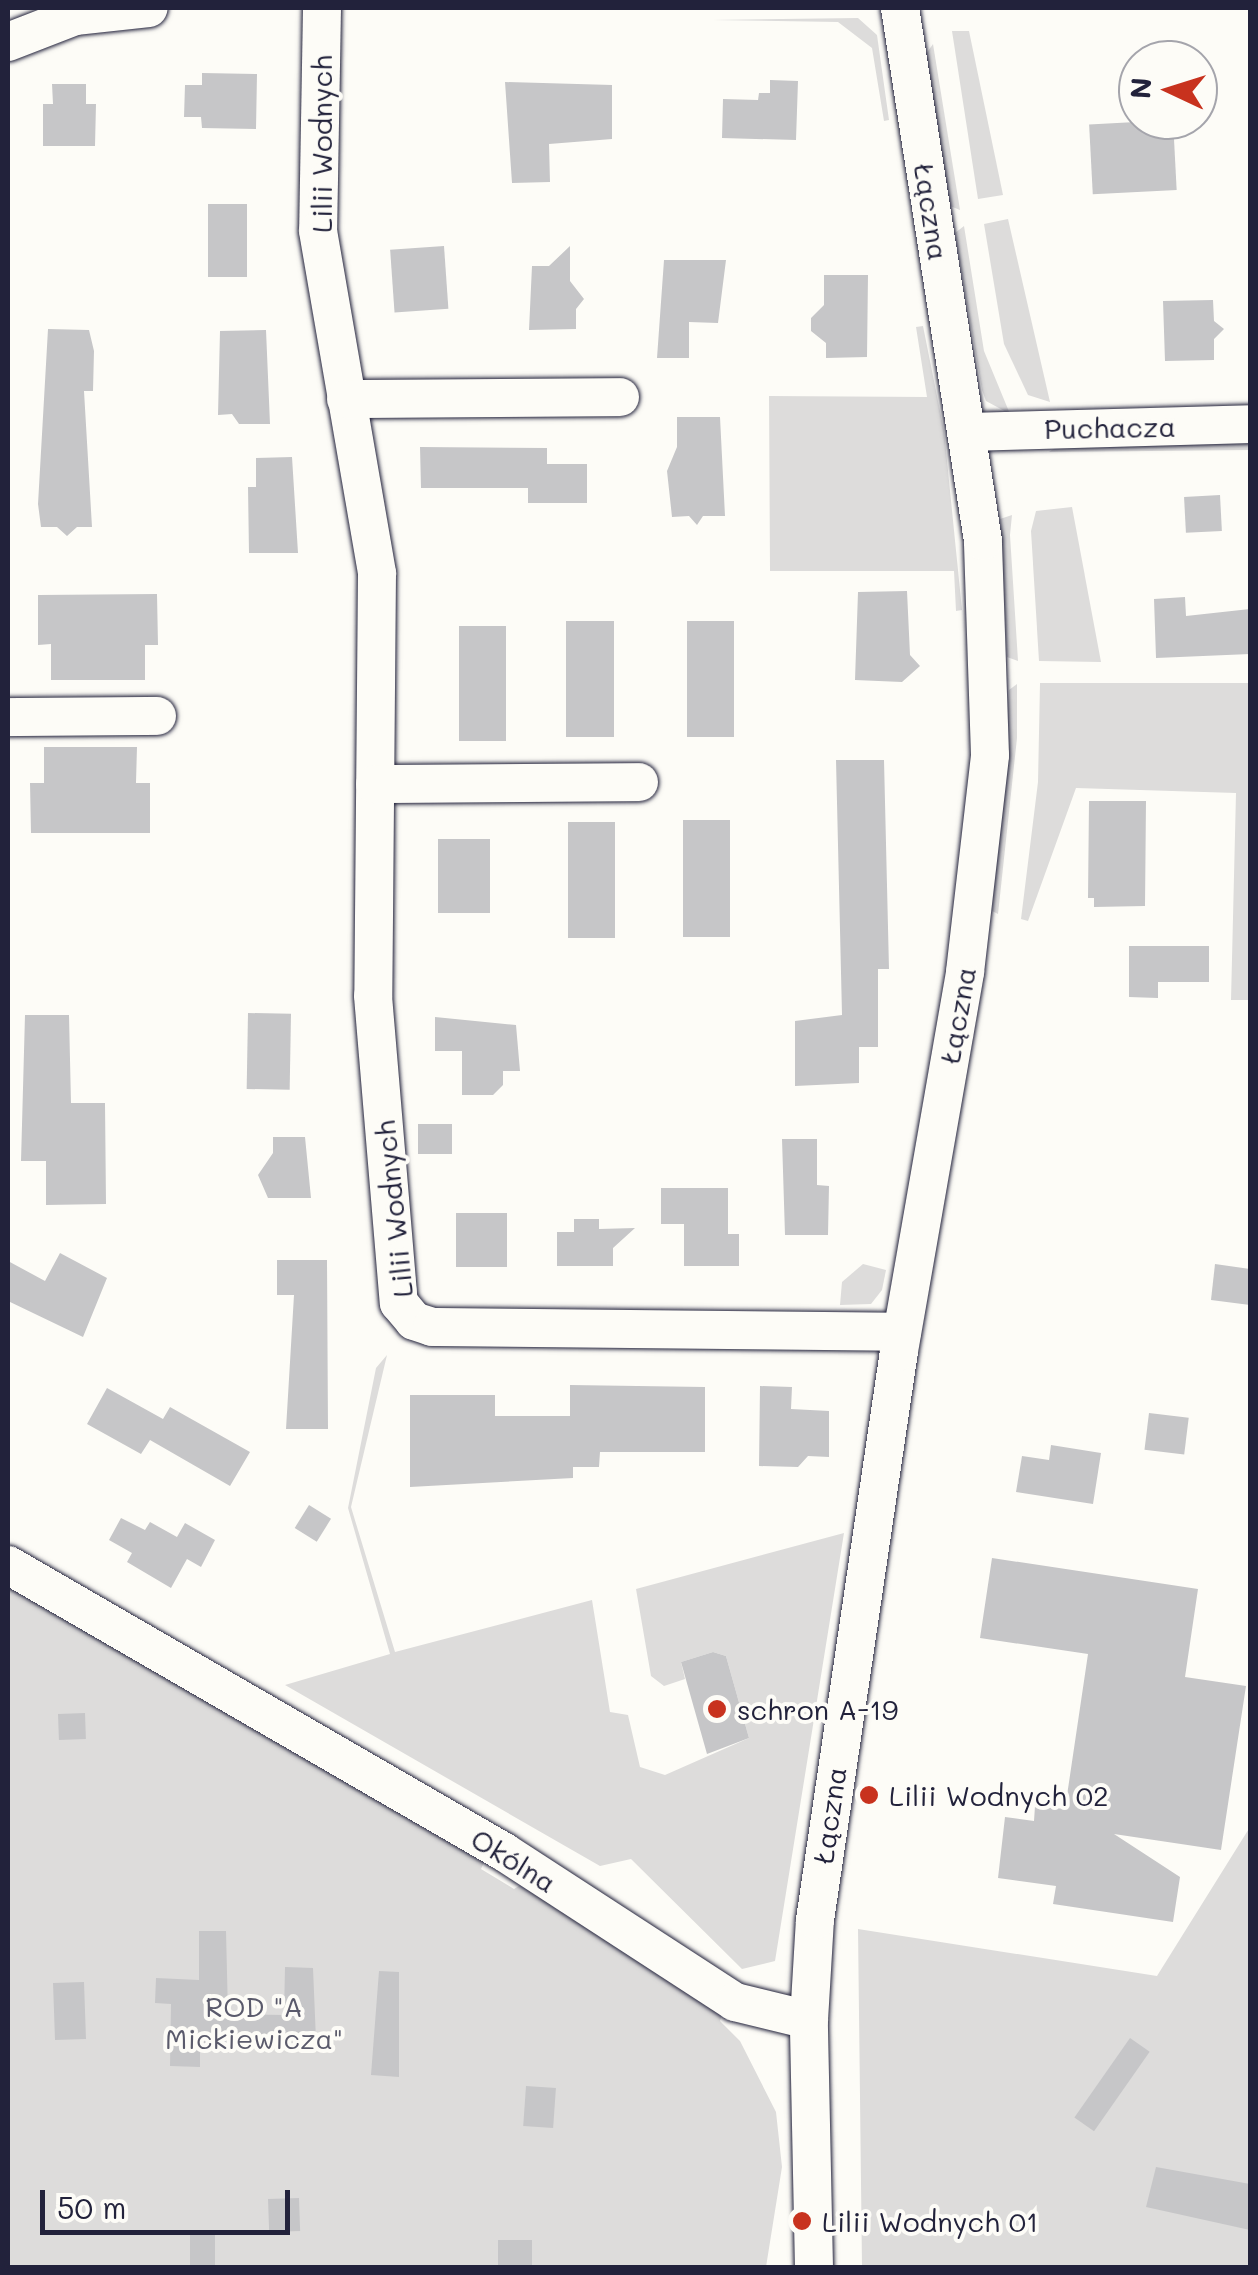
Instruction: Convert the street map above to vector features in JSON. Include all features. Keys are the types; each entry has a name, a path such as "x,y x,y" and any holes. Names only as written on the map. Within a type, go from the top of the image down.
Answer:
{"street":[{"path":"13,31 92,12 149,8"},
{"name":"Lilii Wodnych","path":"322,8 318,232 378,573 373,996 396,1291 408,1316 432,1327 902,1332"},
{"name":"Łączna","path":"808,2020 831,1791 987,808 989,625 968,432 900,8"},
{"path":"346,399 620,397"},
{"name":"Puchacza","path":"968,432 1250,424"},
{"path":"8,716 157,716"},
{"path":"376,784 639,782"},
{"name":"Okólna","path":"8,1565 504,1852 735,2002 808,2020"},
{"path":"808,2020 814,2268"}],"green space":[{"path":"858,18 877,35 889,120 884,121 872,48 838,22 712,20"},
{"path":"952,31 969,31 1003,195 978,199"},
{"path":"933,44 960,210 950,206 926,54"},
{"path":"1008,219 1050,402 1028,395 1004,344 984,224"},
{"path":"964,226 984,351 1010,414 986,401 982,390 955,233"},
{"path":"923,326 944,431 962,610 956,611 954,571 770,571 769,396 927,397 916,327"},
{"path":"1250,440 1250,450 1049,452 1062,443"},
{"path":"1072,507 1101,662 1039,661 1031,531 1036,511"},
{"path":"1012,515 1018,661 1007,657 1000,519"},
{"path":"1040,683 1250,683 1250,1000 1231,1000 1236,793 1076,788 1028,921 1021,919 1038,782"},
{"path":"1017,684 1017,738 998,914 992,911 1009,690"},
{"path":"863,1264 886,1270 882,1290 871,1304 840,1305 842,1282"},
{"path":"387,1355 351,1507 395,1652 592,1600 610,1712 628,1715 640,1767 665,1775 749,1738 726,1656 713,1652 681,1662 685,1679 664,1686 651,1676 636,1589 844,1533 775,1961 742,1969 631,1859 600,1866 285,1685 390,1654 348,1508 376,1368"},
{"name":"ROD \"A Mickiewicza\"","path":"8,1585 485,1860 481,1869 514,1889 522,1884 723,2012 720,2021 740,2041 776,2112 782,2167 766,2267 8,2266"},
{"path":"1250,1827 1250,2267 862,2267 858,1929 1157,1976"}],"building":[{"path":"202,73 257,74 256,129 202,128 201,117 184,117 185,85 202,85"},
{"path":"770,80 798,81 796,140 722,138 723,99 758,100 759,93 770,93"},
{"path":"505,82 612,85 612,139 549,144 550,182 512,183"},
{"path":"52,84 86,84 86,104 96,104 95,146 43,146 43,104 53,104"},
{"path":"1118,123 1118,140 1174,140 1177,190 1093,194 1089,124"},
{"path":"208,204 247,204 247,277 208,277"},
{"path":"444,246 448,309 395,313 390,250"},
{"path":"570,246 570,281 584,299 576,309 576,329 529,330 532,266 549,266"},
{"path":"664,260 726,260 718,323 689,322 689,358 657,358"},
{"path":"824,275 868,275 867,357 826,358 826,343 811,331 811,318 824,305"},
{"path":"1213,300 1214,321 1224,329 1214,339 1214,360 1165,361 1163,301"},
{"path":"48,329 89,330 94,351 93,391 84,391 92,527 77,527 67,536 57,527 41,527 38,504"},
{"path":"266,330 270,424 239,424 232,414 218,415 220,331"},
{"path":"677,417 720,417 725,516 703,516 697,525 689,516 672,517 667,471 677,447"},
{"path":"420,447 547,448 547,464 587,464 587,503 528,503 528,488 421,488"},
{"path":"292,457 298,553 249,553 248,487 256,487 256,458"},
{"path":"1220,495 1222,531 1186,533 1184,497"},
{"path":"907,591 910,655 920,666 902,682 855,680 858,592"},
{"path":"157,594 158,645 145,645 145,680 51,680 51,644 38,645 38,595"},
{"path":"1185,597 1186,616 1250,609 1250,654 1156,658 1154,599"},
{"path":"566,621 614,621 614,737 566,737"},
{"path":"687,621 734,621 734,737 687,737"},
{"path":"459,626 506,626 506,741 459,741"},
{"path":"44,747 137,747 136,783 150,783 150,833 31,833 30,783 44,783"},
{"path":"836,760 884,760 889,969 878,969 878,1047 859,1047 859,1083 795,1086 795,1021 842,1015"},
{"path":"1089,801 1146,801 1145,906 1094,907 1094,898 1088,898"},
{"path":"683,820 730,820 730,937 683,937"},
{"path":"568,822 615,822 615,938 568,938"},
{"path":"438,839 490,839 490,913 438,913"},
{"path":"1129,946 1209,946 1209,982 1158,982 1158,998 1129,997"},
{"path":"248,1013 291,1014 290,1090 247,1089"},
{"path":"25,1015 69,1015 71,1103 105,1103 106,1204 46,1205 46,1161 21,1161"},
{"path":"435,1017 516,1025 520,1071 503,1071 503,1085 493,1095 462,1095 462,1051 435,1051"},
{"path":"418,1124 452,1124 452,1154 418,1154"},
{"path":"273,1137 305,1137 311,1198 268,1198 258,1175 273,1153"},
{"path":"782,1139 817,1139 817,1185 829,1186 828,1235 785,1235"},
{"path":"661,1188 728,1188 728,1234 739,1234 739,1266 684,1266 684,1224 661,1224"},
{"path":"456,1213 507,1213 507,1267 456,1267"},
{"path":"574,1219 599,1219 599,1229 635,1228 613,1248 613,1266 557,1266 557,1232 574,1232"},
{"path":"60,1253 107,1278 83,1337 8,1301 8,1261 45,1281"},
{"path":"277,1260 327,1260 328,1429 286,1429 294,1295 277,1295"},
{"path":"1215,1264 1250,1269 1250,1305 1211,1300"},
{"path":"570,1385 705,1387 705,1452 600,1452 599,1467 573,1467 573,1478 410,1487 410,1395 495,1395 495,1416 570,1416"},
{"path":"760,1386 792,1387 791,1409 829,1411 829,1457 808,1456 798,1467 759,1466"},
{"path":"107,1388 163,1419 170,1407 250,1452 230,1486 150,1440 141,1454 87,1424"},
{"path":"1149,1413 1189,1418 1184,1455 1144,1450"},
{"path":"1051,1445 1101,1453 1093,1504 1016,1492 1022,1456 1049,1460"},
{"path":"309,1505 331,1519 317,1542 295,1528"},
{"path":"121,1518 145,1530 150,1522 177,1537 185,1523 215,1540 201,1567 187,1559 171,1588 127,1562 132,1553 109,1540"},
{"path":"992,1558 1198,1589 1185,1677 1246,1686 1221,1850 1114,1834 1180,1877 1173,1922 1053,1904 1056,1886 998,1878 1005,1817 1034,1821 1035,1806 1065,1809 1088,1654 980,1638"},
{"name":"schron A-19","path":"713,1652 726,1656 749,1738 707,1754 681,1662"},
{"path":"85,1713 86,1739 59,1740 58,1714"},
{"path":"199,1931 226,1931 228,2014 284,2015 285,1967 313,1968 316,2040 200,2044 200,2067 170,2066 171,2004 155,2003 156,1978 199,1980"},
{"path":"379,1971 399,1972 399,2077 371,2075"},
{"path":"84,1982 86,2039 55,2040 53,1983"},
{"path":"1130,2038 1150,2052 1094,2131 1074,2117"},
{"path":"526,2086 556,2088 553,2128 523,2126"},
{"path":"1156,2167 1250,2184 1250,2230 1146,2207"},
{"path":"299,2198 300,2231 269,2232 268,2199"},
{"path":"190,2234 215,2234 215,2265 190,2265"},
{"path":"498,2240 532,2240 532,2268 498,2268"}],"place":[{"name":"schron A-19","path":"717,1709"},
{"name":"Lilii Wodnych 02","path":"869,1795"},
{"name":"Lilii Wodnych 01","path":"802,2221"}]}
